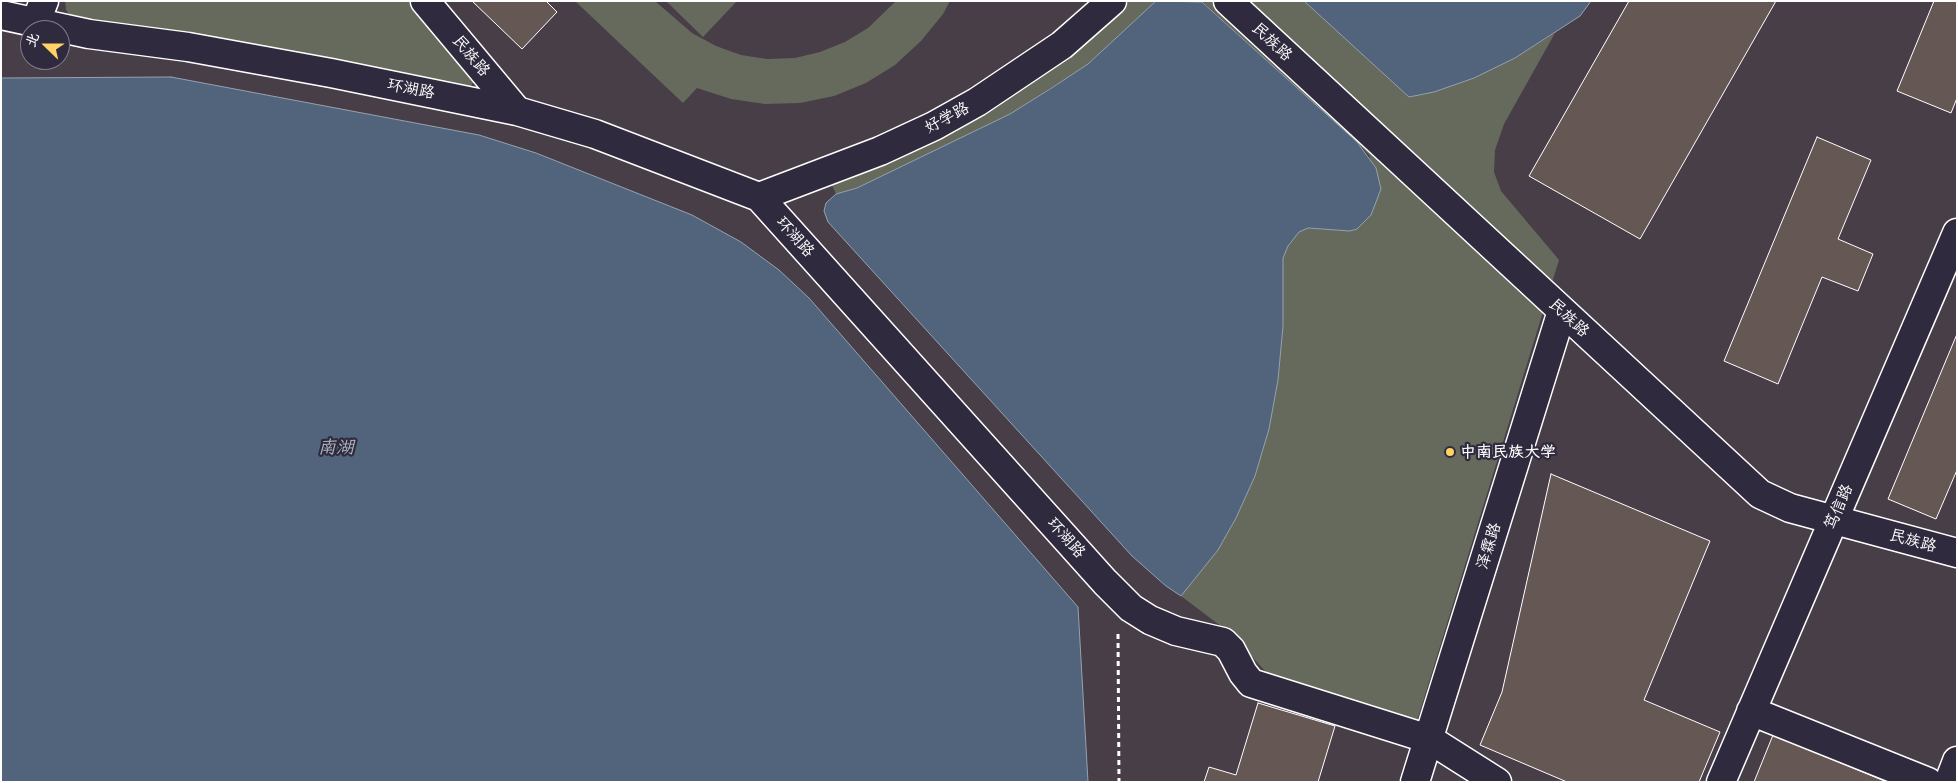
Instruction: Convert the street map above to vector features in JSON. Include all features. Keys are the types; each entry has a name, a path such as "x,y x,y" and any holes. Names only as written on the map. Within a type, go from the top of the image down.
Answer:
{"street":[{"name":"民族路","path":"426,1 517,111"},
{"name":"好学路","path":"759,197 880,151 934,126 977,102 1062,45 1112,1"},
{"name":"民族路","path":"1228,1 1760,494 1790,508 1957,553"},
{"name":"环湖路","path":"1,15 39,12 89,34 188,47 517,111 595,134 759,197 1126,602 1161,625 1190,635 1223,642 1231,650 1242,673 1251,683 1429,739 1497,782"},
{"name":"笃信路","path":"1721,782 1957,233"},
{"name":"泽霖路","path":"1415,782 1562,311"},
{"path":"1751,710 1928,782"},
{"path":"1948,782 1957,762"}],"path":[{"path":"1119,782 1118,624 1119,614 1126,602"}],"shaded area":[{"name":"中南民族大学","path":"1,1 1957,1 1957,782 1088,782 1077,607 809,298 779,270 479,135 171,77 1,78"}],"green space":[{"path":"65,1 415,1 475,79 470,88 73,19 66,10"},
{"path":"575,1 655,1 692,33 716,46 741,55 767,59 795,58 820,52 845,42 868,28 896,1 950,1 943,14 921,41 895,65 866,83 834,96 800,103 765,104 731,99 697,88 683,103"},
{"path":"666,1 737,1 703,37"},
{"path":"1130,1 1156,1 1088,64 1010,114 857,188 836,194 831,183 1076,49"},
{"path":"1202,1 1304,1 1409,97 1434,92 1474,78 1515,58 1555,33 1504,124 1495,150 1494,172 1501,191 1559,260 1417,721 1285,681 1267,673 1230,633 1181,596 1218,550 1236,518 1255,476 1269,429 1278,380 1283,326 1283,258 1288,246 1299,231 1308,228 1350,231 1370,156"}],"water":[{"path":"1156,1 1202,2 1357,142 1376,168 1381,189 1371,215 1357,229 1350,231 1308,228 1299,232 1288,246 1283,258 1283,326 1278,380 1269,429 1255,476 1236,518 1218,550 1181,596 1166,586 1132,556 828,222 824,211 826,203 836,194 857,188 1010,114 1050,89 1088,64"},
{"path":"1304,1 1591,1 1580,16 1515,58 1474,78 1434,92 1409,97"},
{"name":"南湖","path":"171,77 479,135 536,153 692,215 741,242 779,270 809,298 1078,607 1088,782 1,782 1,78"}],"building":[{"path":"472,1 546,1 557,12 522,49"},
{"path":"1629,1 1776,1 1640,239 1529,176"},
{"path":"1934,1 1957,1 1957,98 1951,113 1897,91"},
{"path":"1817,137 1871,160 1838,239 1873,254 1858,291 1822,277 1778,384 1724,361"},
{"path":"1957,334 1957,470 1936,519 1888,499"},
{"path":"1551,474 1710,541 1644,700 1720,732 1699,782 1567,782 1480,745 1502,692"},
{"path":"1258,703 1335,726 1318,782 1204,782 1209,767 1236,775"},
{"path":"1773,735 1887,782 1754,782"}],"place":[{"name":"中南民族大学","path":"1450,452"}]}
